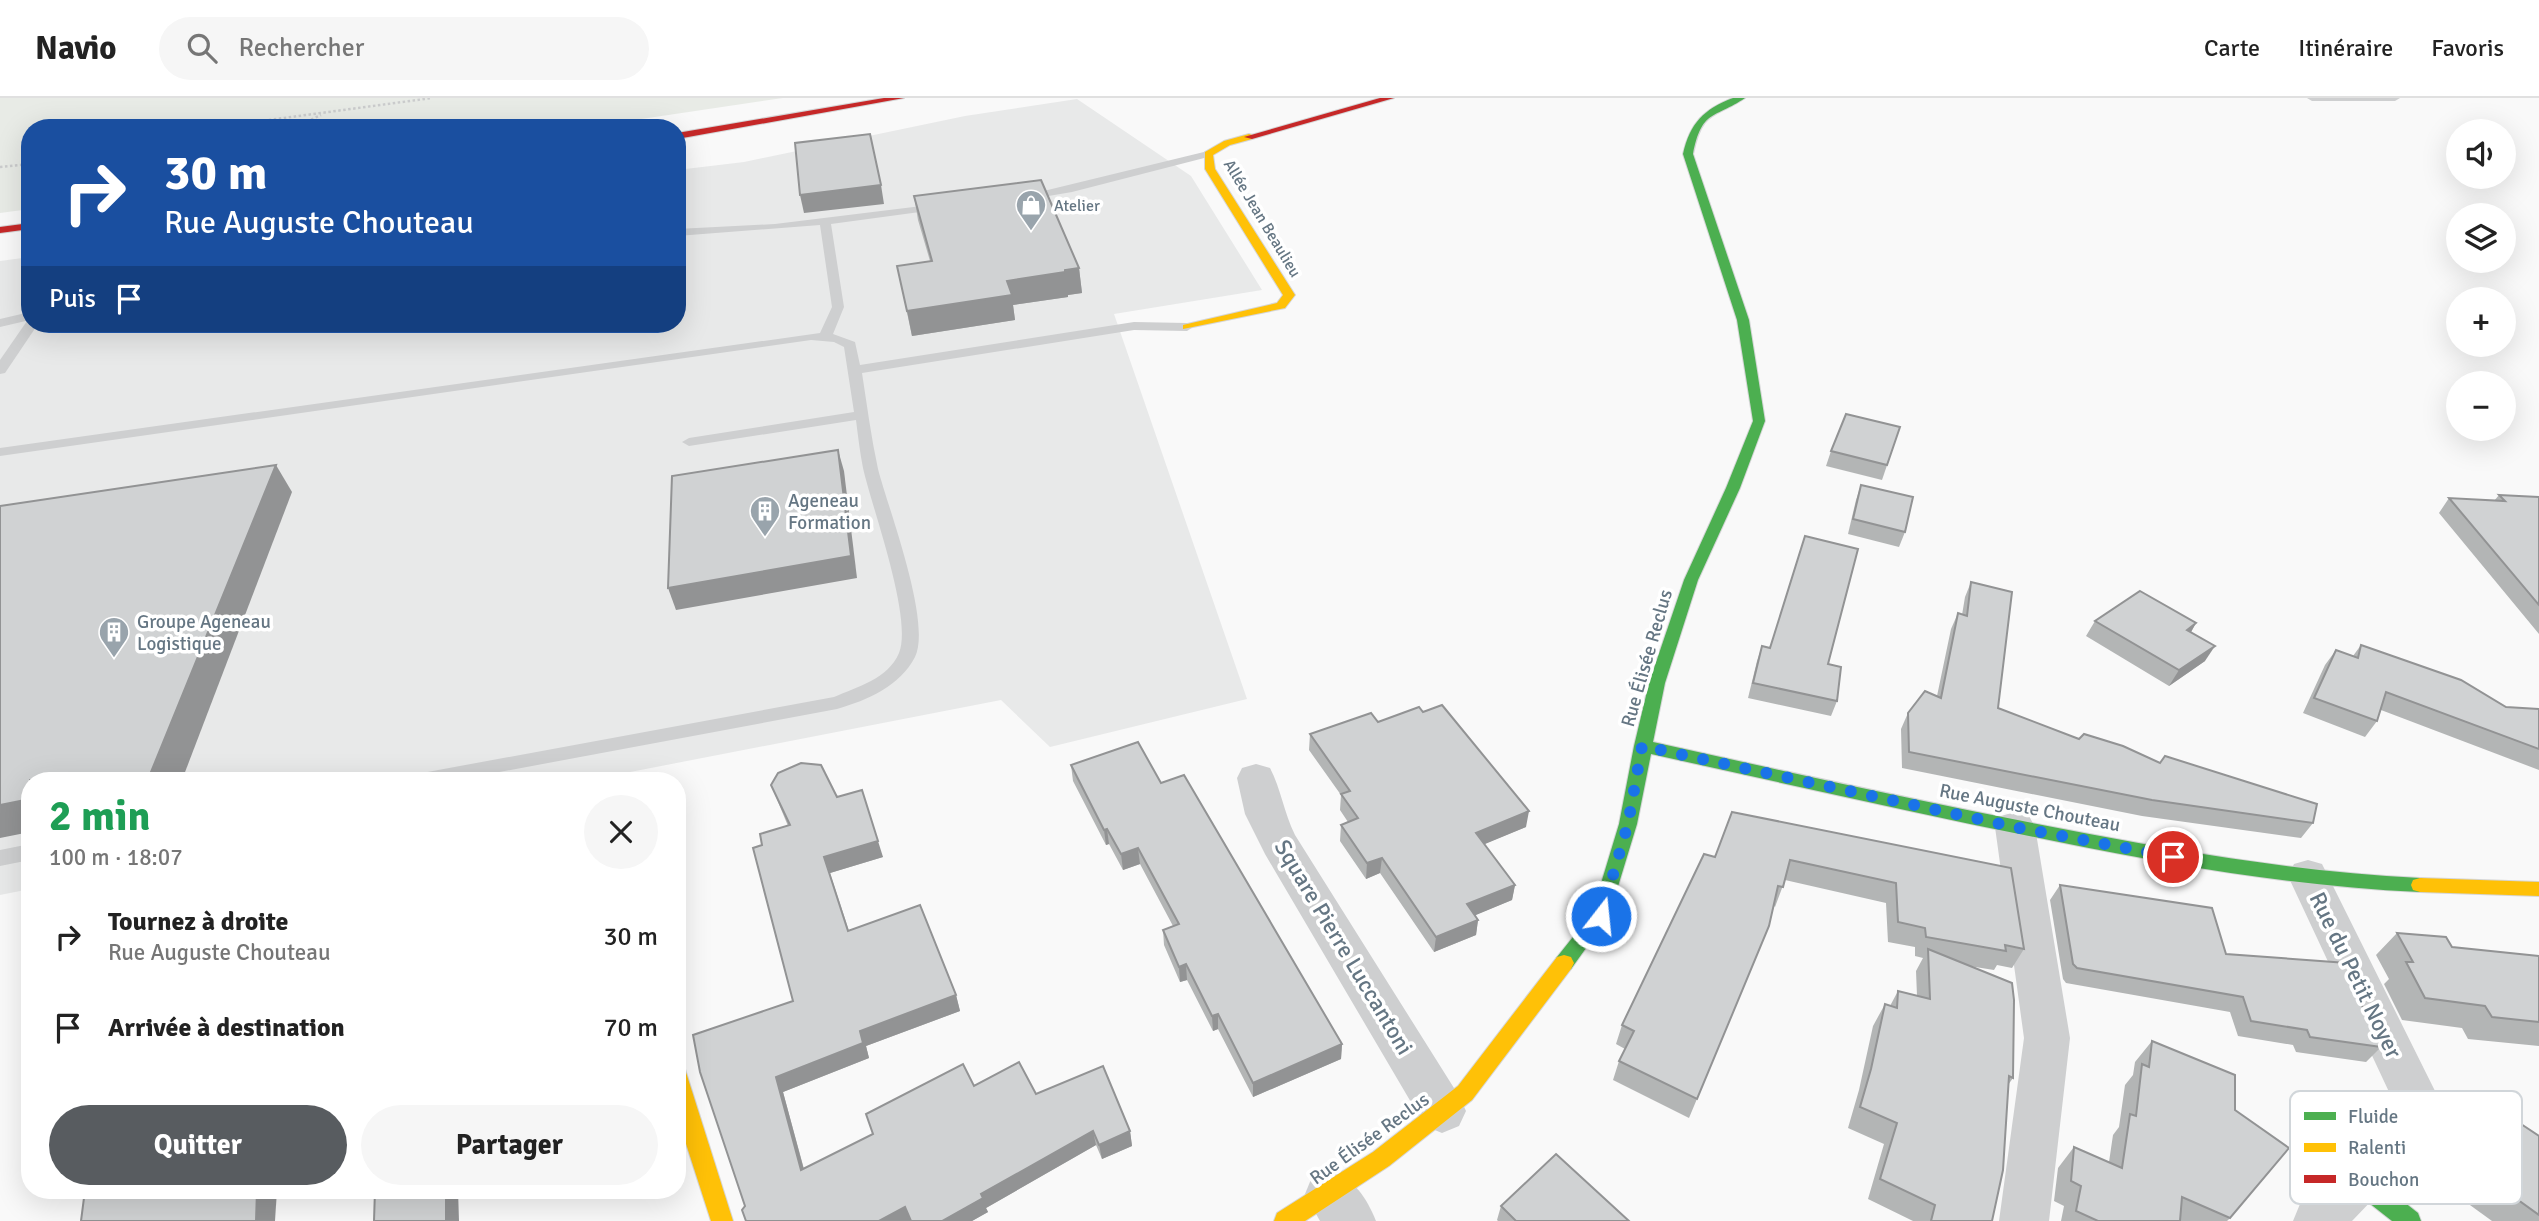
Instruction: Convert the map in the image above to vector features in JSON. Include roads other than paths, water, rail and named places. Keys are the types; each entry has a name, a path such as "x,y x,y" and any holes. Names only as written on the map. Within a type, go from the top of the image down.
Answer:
{"street":[{"path":"686,134 900,98"},
{"name":"Allée Jean Beaulieu","path":"1187,327 1281,306 1289,295 1210,169 1208,154 1227,143 1390,98"},
{"name":"Rue Élisée Reclus","path":"1285,1221 1340,1208 1442,1111 1465,1093 1601,916 1628,824 1657,683 1691,580 1759,421 1743,320 1688,154 1692,130 1713,109 1741,98"},
{"path":"0,230 21,227"},
{"name":"Rue Auguste Chouteau","path":"1642,746 2015,827 2226,867 2381,884 2539,889"},
{"name":"Square Pierre Luccantoni","path":"1255,778 1265,814 1279,843 1442,1111"},
{"path":"2015,827 2047,1038 2024,1221"},
{"name":"Rue du Petit Noyer","path":"2308,876 2412,1091"},
{"path":"686,1120 722,1221"},
{"name":"Rue du Petit Noyer","path":"2318,1221 2335,1204"},
{"path":"2388,1204 2410,1221"}],"lane":[{"path":"2312,98 2395,98"},
{"path":"1012,198 1052,194 1163,163 1208,154"},
{"path":"686,232 825,221 945,206"},
{"path":"825,221 838,307 825,336"},
{"path":"0,323 21,318"},
{"path":"855,370 1133,326 1187,327"},
{"path":"0,370 26,333"},
{"path":"0,452 825,336 837,338 850,345 871,469 901,568 911,640 896,671 880,685 837,703 465,772"},
{"path":"689,442 862,415"},
{"path":"0,858 21,854"}],"place":[{"name":"Atelier","path":"1031,232"},
{"name":"Ageneau Formation","path":"765,538"},
{"name":"Groupe Ageneau Logistique","path":"114,659"}]}
